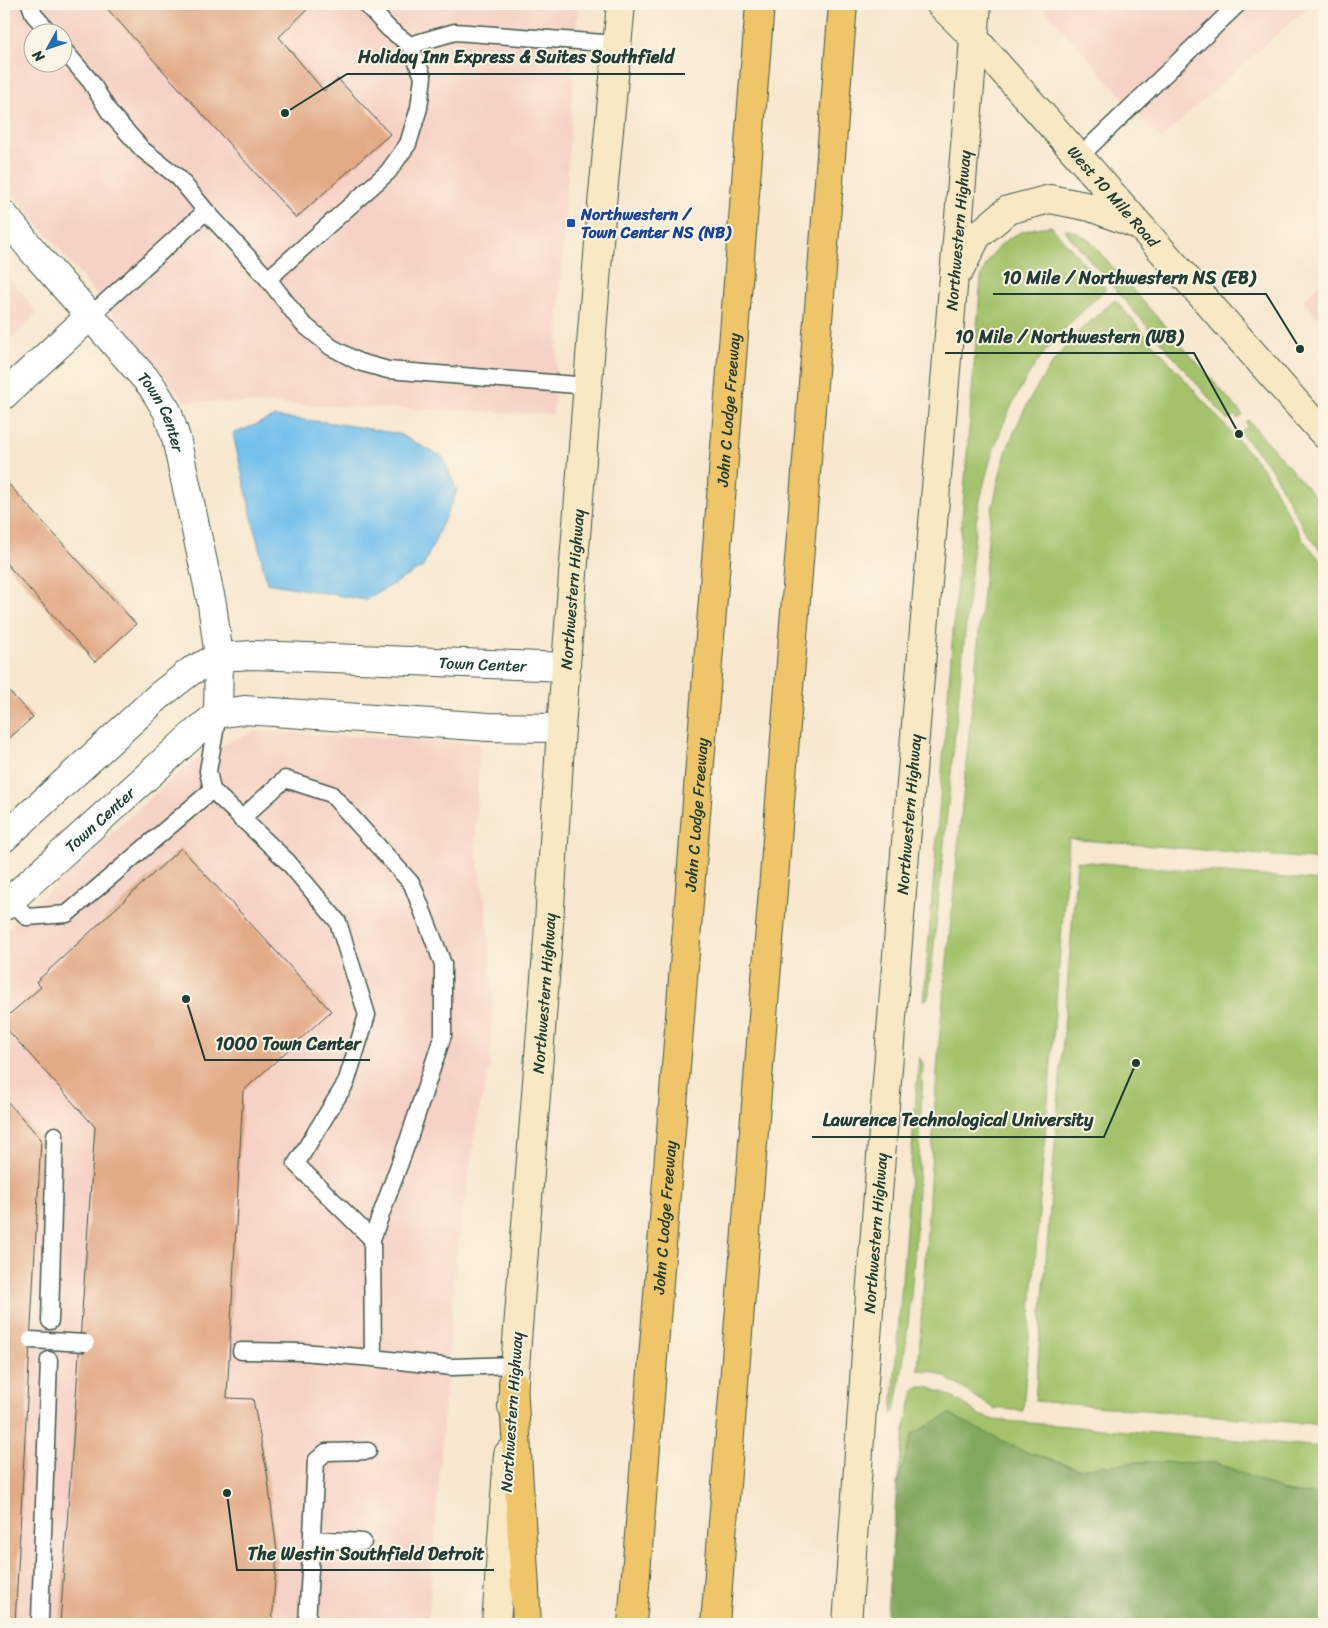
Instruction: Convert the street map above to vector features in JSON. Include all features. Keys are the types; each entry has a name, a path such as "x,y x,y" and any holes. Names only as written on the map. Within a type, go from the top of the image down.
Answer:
{"highway":[{"name":"John C Lodge Freeway","path":"632,1624 760,4"},
{"path":"715,1624 843,4"},
{"path":"514,1374 527,1624"}],"main road":[{"name":"Northwestern Highway","path":"496,1624 548,939 561,728 602,204 621,4"},
{"name":"West 10 Mile Road","path":"940,4 974,38 1140,226 1321,424"},
{"name":"Northwestern Highway","path":"847,1624 870,1295 977,4"},
{"path":"953,285 977,236 1008,210 1050,199 1090,208 1140,226"}],"street":[{"name":"Town Center","path":"4,215 32,250 151,385 167,411 176,438 210,594 219,657 218,714"},
{"path":"4,395 90,316"},
{"name":"Town Center","path":"4,838 160,694 191,671 219,657 254,655 566,667"},
{"name":"Town Center","path":"7,903 194,733 218,714 244,710 489,726 561,728"}],"lane":[{"path":"30,4 34,15 40,22"},
{"path":"268,279 388,172 408,144 419,108 423,77 410,44 389,29 366,4"},
{"path":"1079,157 1238,4"},
{"path":"410,44 455,32 618,44"},
{"path":"72,59 92,82 110,113 143,150 178,176 206,211 268,279 302,324 331,347 359,362 388,370 589,386"},
{"path":"90,316 206,211"},
{"path":"218,714 208,771 212,790 288,862 338,922 367,1015 346,1083 296,1164 372,1239"},
{"path":"241,819 285,779 331,794 412,884 443,964 443,1035 409,1138 372,1239 374,1358"},
{"path":"7,903 27,917 67,914 212,790"},
{"path":"50,1321 55,1135"},
{"path":"31,1340 86,1343"},
{"path":"241,1351 302,1352 374,1358 514,1374"},
{"path":"40,1619 49,1360"},
{"path":"307,1624 316,1461 326,1452 368,1451"},
{"path":"312,1539 363,1542"}],"shaded area":[{"path":"4,4 578,4 553,414 185,401 4,183"},
{"path":"1040,4 1311,4 1160,139"},
{"path":"4,270 37,313 4,344"},
{"path":"1324,279 1324,324 1303,300"},
{"path":"255,731 480,743 475,847 486,907 493,991 490,1067 478,1115 456,1256 428,1624 4,1624 4,932 173,777 205,753"}],"green space":[{"path":"1051,226 1106,289 1057,337 1026,378 1003,424 987,473 976,523 929,994 927,999 924,1000 981,277 992,255 1007,240 1027,230"},
{"path":"1065,229 1078,233 1090,241 1243,415 1238,419 1235,415 1228,420"},
{"path":"1115,300 1264,470 1303,540 1324,564 1324,860 1069,839 1023,1411 993,1408 947,1378 931,1371 918,1370 939,1042 990,519 1000,476 1011,438 1045,374 1076,334"},
{"path":"1248,420 1324,507 1324,555 1304,529 1271,468 1240,432 1248,426 1245,422"},
{"path":"1077,861 1324,881 1324,1425 1035,1401"},
{"path":"919,1057 923,1064 918,1195 912,1282 902,1368 895,1411 892,1414"},
{"path":"919,1387 928,1387 943,1393 963,1403 979,1415 994,1420 1324,1447 1324,1494 1288,1493 1218,1463 1137,1462 1079,1469 1021,1450 913,1434 897,1484 906,1423 914,1390"},
{"path":"949,1414 1021,1450 1078,1469 1137,1462 1218,1463 1288,1493 1324,1494 1324,1624 886,1624 897,1484 913,1434"}],"water":[{"path":"274,417 334,423 399,434 443,457 457,491 423,567 365,600 267,583 233,434"}],"building":[{"path":"103,4 313,4 279,37 324,91 338,79 390,134 296,218"},
{"path":"4,479 136,624 95,662 4,561"},
{"path":"4,686 33,717 4,743"},
{"path":"181,848 331,1011 243,1091 227,1398 253,1399 267,1473 277,1552 272,1624 60,1624 95,1127 4,1026 4,1019 41,987 36,982"},
{"path":"4,1098 41,1139 15,1624 4,1624"}],"place":[{"name":"Holiday Inn Express & Suites Southfield","path":"285,113"},
{"name":"Northwestern / Town Center NS (NB)","path":"571,223"},
{"name":"10 Mile / Northwestern NS (EB)","path":"1300,349"},
{"name":"10 Mile / Northwestern (WB)","path":"1239,434"},
{"name":"1000 Town Center","path":"186,999"},
{"name":"Lawrence Technological University","path":"1136,1063"},
{"name":"The Westin Southfield Detroit","path":"227,1493"}]}
